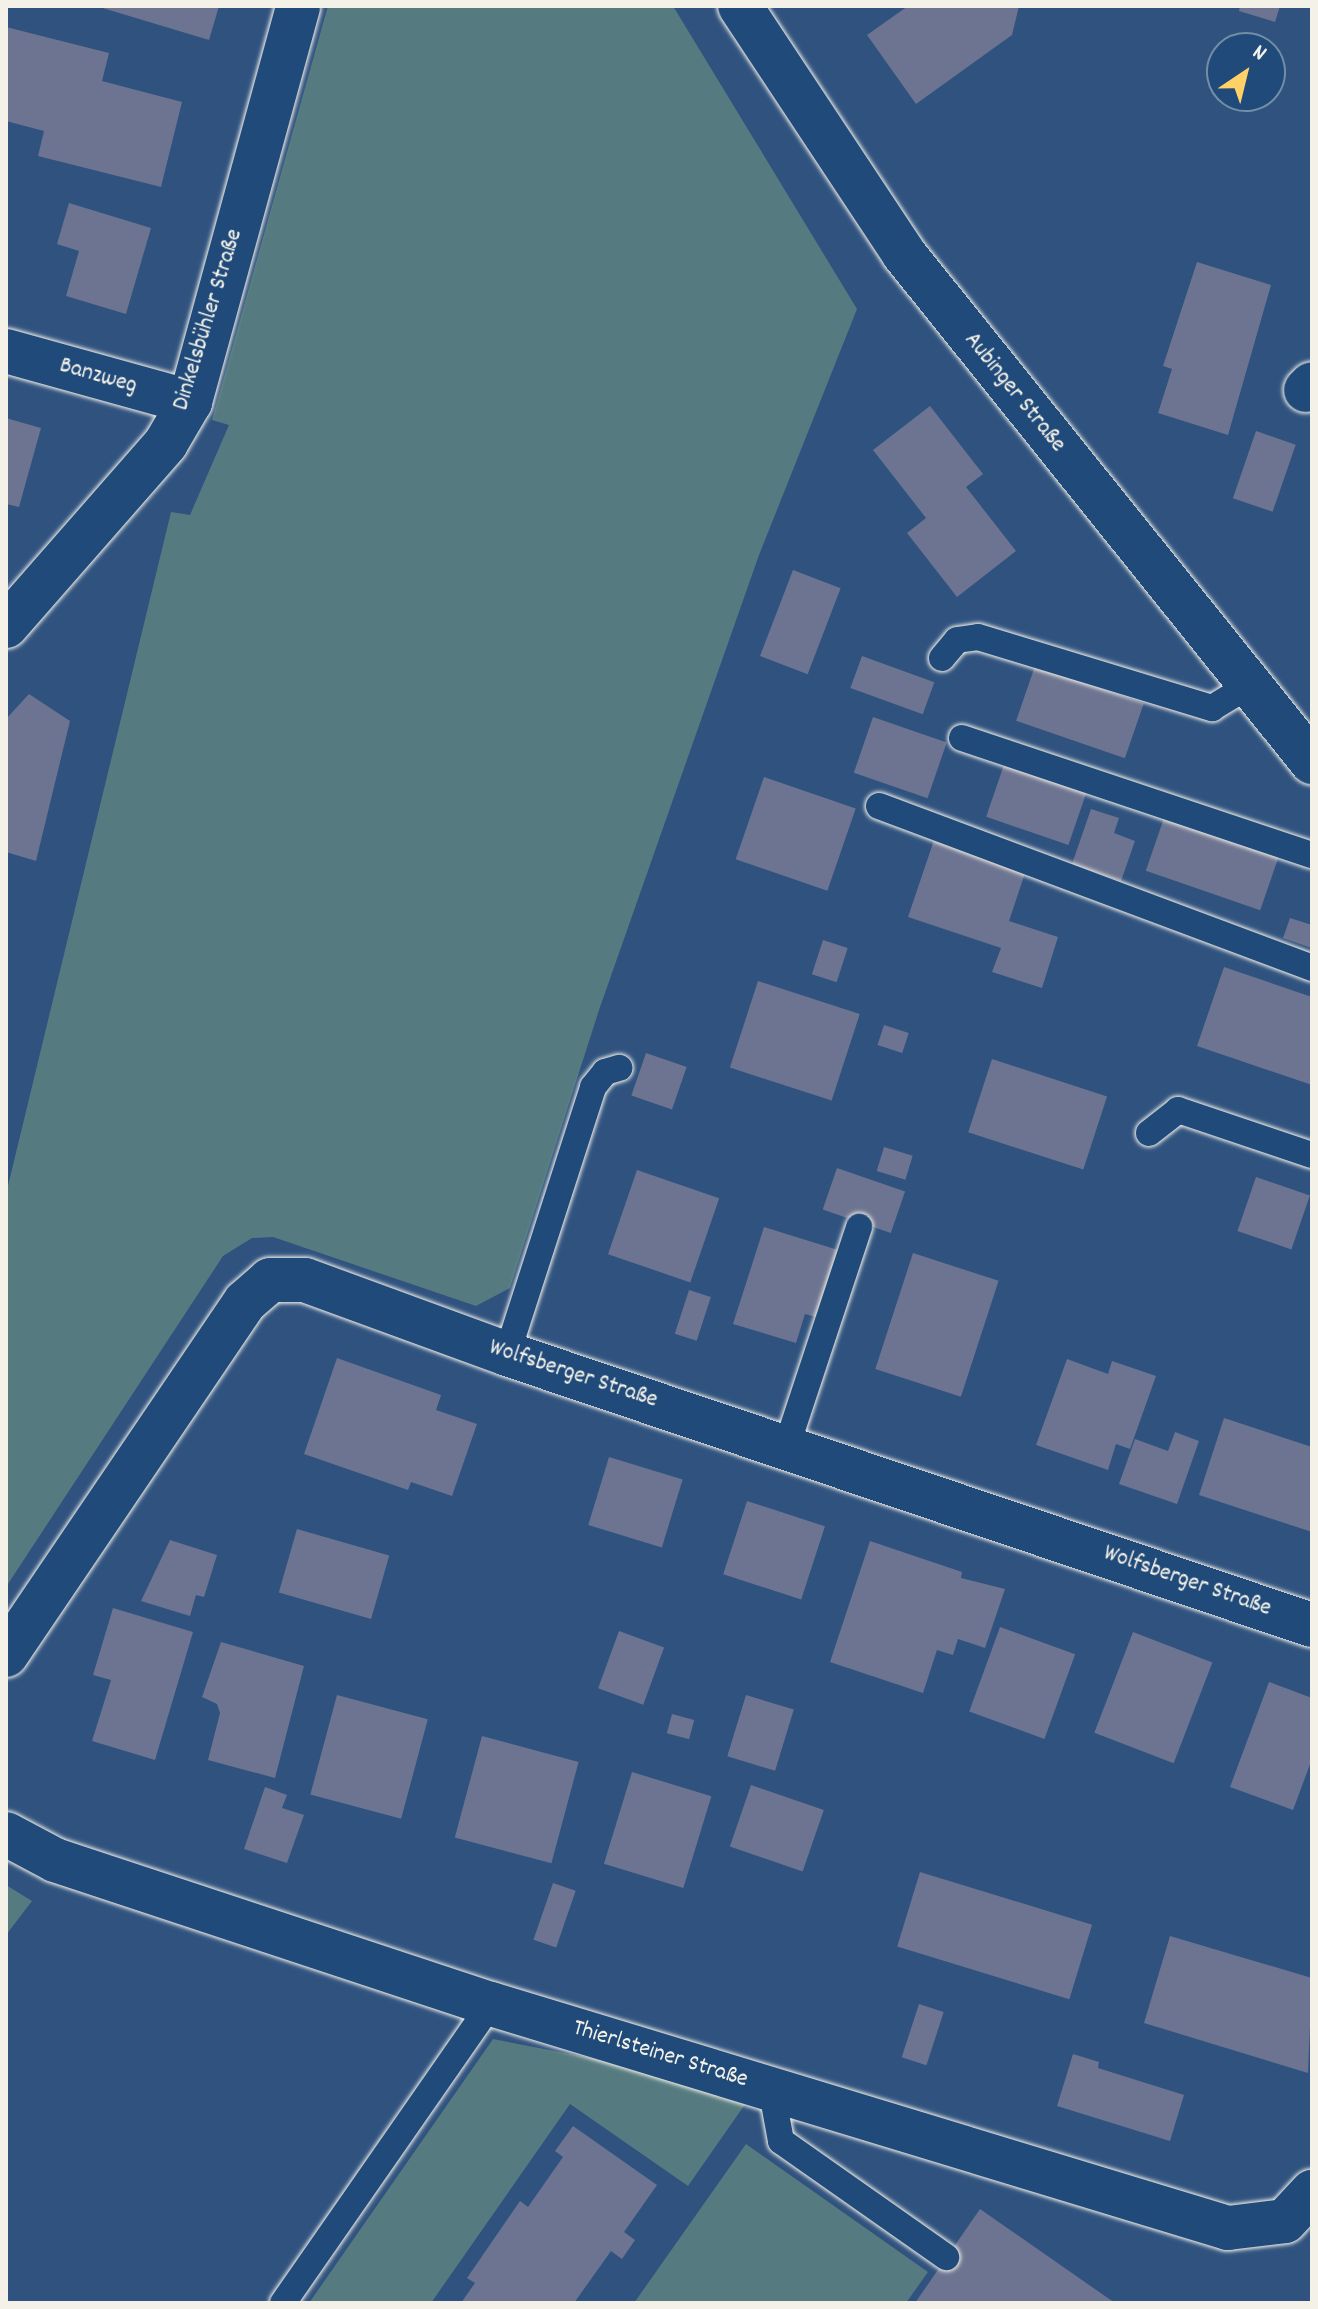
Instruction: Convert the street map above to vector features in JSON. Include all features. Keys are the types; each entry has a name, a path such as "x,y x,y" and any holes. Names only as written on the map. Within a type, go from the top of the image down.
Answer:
{"street":[{"name":"Dinkelsbühler Straße","path":"6,626 166,443 190,402 298,6"},
{"name":"Aubinger Straße","path":"740,6 904,254 1312,762"},
{"name":"Banzweg","path":"6,351 190,402"},
{"name":"Wolfsberger Straße","path":"6,1655 209,1352 245,1302 270,1280 305,1280 507,1354 787,1445 1312,1625"},
{"name":"Thierlsteiner Straße","path":"6,1834 55,1860 491,2004 1228,2228 1285,2221 1312,2192"}],"lane":[{"path":"942,658 957,640 978,637 1212,708 1250,685"},
{"path":"962,738 1312,855"},
{"path":"879,806 1312,968"},
{"path":"507,1354 593,1087 605,1072 619,1068"},
{"path":"1149,1133 1178,1110 1312,1155"},
{"path":"787,1445 859,1227"},
{"path":"283,2303 491,2004"},
{"path":"771,2087 781,2141 946,2257"}],"green space":[{"path":"328,6 673,6 857,309 759,555 599,1010 510,1288 476,1306 273,1237 252,1238 223,1256 6,1587 6,1194 171,512 190,515 229,425 212,420"},
{"path":"6,1885 32,1901 6,1935"},
{"path":"493,2039 755,2090 688,2186 570,2104 431,2303 309,2303"},
{"path":"746,2144 928,2272 906,2303 634,2303"}],"building":[{"path":"96,6 219,6 209,40"},
{"path":"908,6 1019,6 1012,35 916,104 867,35"},
{"path":"1240,6 1280,6 1275,22 1239,11"},
{"path":"6,27 109,53 102,81 182,102 161,187 38,156 44,131 6,121"},
{"path":"69,203 151,228 126,314 66,296 79,251 57,244"},
{"path":"1197,262 1271,285 1228,435 1158,413 1172,369 1163,366"},
{"path":"930,406 983,474 966,487 1016,551 957,597 907,533 926,518 873,450"},
{"path":"6,418 41,428 19,507 6,504"},
{"path":"1256,431 1296,445 1273,512 1233,498"},
{"path":"793,570 841,588 808,674 760,656"},
{"path":"862,656 934,682 923,714 850,688"},
{"path":"1035,666 1144,703 1125,758 1016,721"},
{"path":"29,694 70,721 36,861 6,852 6,719"},
{"path":"873,717 947,742 928,798 854,773"},
{"path":"1006,759 1088,787 1068,845 986,817"},
{"path":"764,777 856,809 827,891 736,859"},
{"path":"1091,809 1119,818 1114,833 1135,841 1121,881 1072,864"},
{"path":"1165,815 1279,854 1260,910 1146,871"},
{"path":"934,840 1026,870 1009,921 1058,937 1042,988 992,972 1001,948 908,917"},
{"path":"1290,918 1312,925 1312,948 1283,938"},
{"path":"823,940 848,948 837,982 812,974"},
{"path":"1224,967 1312,997 1312,1085 1197,1046"},
{"path":"758,981 860,1014 832,1101 730,1068"},
{"path":"884,1025 909,1033 902,1053 878,1045"},
{"path":"646,1053 687,1067 672,1110 631,1096"},
{"path":"992,1059 1107,1096 1083,1170 968,1132"},
{"path":"884,1147 913,1156 905,1180 877,1171"},
{"path":"837,1168 905,1191 891,1233 823,1210"},
{"path":"637,1170 719,1198 690,1282 608,1254"},
{"path":"1256,1177 1310,1196 1291,1249 1237,1231"},
{"path":"764,1227 838,1250 816,1317 805,1314 796,1343 733,1324"},
{"path":"913,1253 999,1281 961,1397 875,1369"},
{"path":"689,1290 711,1297 697,1341 675,1334"},
{"path":"337,1358 441,1395 436,1410 477,1424 452,1496 411,1482 408,1490 304,1454"},
{"path":"1067,1359 1108,1374 1112,1361 1156,1376 1130,1449 1116,1444 1108,1470 1036,1445"},
{"path":"1224,1418 1312,1447 1312,1532 1199,1495"},
{"path":"1175,1432 1199,1441 1177,1504 1119,1484 1135,1439 1168,1451"},
{"path":"609,1457 683,1480 662,1547 588,1525"},
{"path":"747,1501 825,1526 801,1600 723,1574"},
{"path":"297,1529 389,1555 371,1619 279,1592"},
{"path":"170,1540 217,1555 204,1597 196,1595 190,1616 141,1601"},
{"path":"870,1541 962,1572 961,1578 1005,1589 985,1648 958,1639 953,1655 937,1650 923,1693 830,1662"},
{"path":"113,1608 193,1632 155,1760 92,1741 111,1680 93,1675"},
{"path":"1000,1627 1075,1654 1044,1739 969,1712"},
{"path":"619,1631 664,1647 643,1705 598,1688"},
{"path":"1133,1632 1212,1662 1174,1763 1094,1733"},
{"path":"221,1642 304,1666 275,1778 208,1760 220,1713 217,1704 202,1697"},
{"path":"1269,1682 1312,1698 1312,1759 1293,1810 1230,1787"},
{"path":"337,1695 428,1719 401,1819 310,1794"},
{"path":"746,1695 794,1710 775,1771 727,1756"},
{"path":"672,1714 694,1720 689,1739 667,1733"},
{"path":"482,1736 579,1762 551,1863 455,1837"},
{"path":"632,1772 711,1796 683,1888 604,1864"},
{"path":"751,1785 824,1810 803,1872 730,1846"},
{"path":"265,1787 287,1795 282,1808 304,1815 287,1863 244,1849"},
{"path":"920,1872 1092,1925 1069,1999 897,1947"},
{"path":"553,1883 576,1891 556,1948 533,1940"},
{"path":"1170,1936 1312,1978 1308,2073 1144,2023"},
{"path":"919,2004 944,2012 926,2065 902,2057"},
{"path":"1073,2054 1099,2062 1098,2068 1184,2095 1170,2141 1057,2106"},
{"path":"573,2126 657,2185 624,2232 635,2240 622,2259 611,2251 574,2303 461,2303 475,2283 467,2278 520,2201 528,2207 563,2157 555,2151"},
{"path":"980,2209 1115,2303 915,2303"}]}
